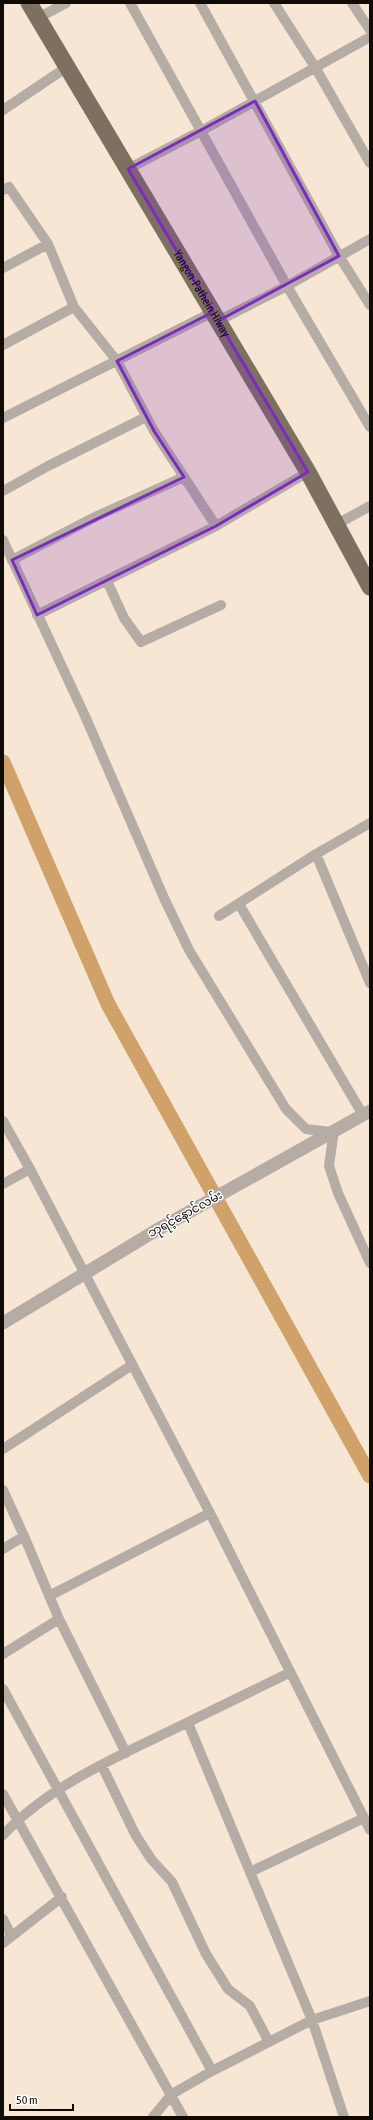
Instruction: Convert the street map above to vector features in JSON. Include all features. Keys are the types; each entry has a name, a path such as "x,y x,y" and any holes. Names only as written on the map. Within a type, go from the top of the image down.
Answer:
{"highway":[{"name":"Yangon-Pathein Hiway","path":"29,3 308,472 370,586"}],"street":[{"path":"38,18 66,3"},
{"path":"130,3 287,286 370,427"},
{"path":"200,3 339,256 370,305"},
{"path":"274,3 315,68 370,162"},
{"path":"352,3 370,30"},
{"path":"128,169 201,131 370,37"},
{"path":"3,110 67,67"},
{"path":"3,190 9,187 48,244 74,307 117,361 146,417 216,526"},
{"path":"3,418 117,361 215,316 287,286 370,239"},
{"path":"3,268 48,244"},
{"path":"3,345 74,307"},
{"path":"3,491 48,466 146,417"},
{"path":"37,615 216,526 308,472"},
{"path":"12,560 95,517 184,477"},
{"path":"337,524 370,506"},
{"path":"3,540 85,716 164,898 189,950 286,1109 306,1129 330,1132 329,1166 338,1193 370,1263"},
{"path":"107,581 124,618 142,642 222,605"},
{"path":"219,916 316,854 370,823"},
{"path":"316,854 370,983"},
{"path":"239,904 366,1113"},
{"name":"ဘုရင့်နောင်လမ်း","path":"3,1323 155,1231 366,1113"},
{"path":"3,1121 30,1169 210,1513 289,1673 370,1830"},
{"path":"3,1184 30,1169"},
{"path":"3,1449 132,1365"},
{"path":"3,1490 59,1619 126,1752"},
{"path":"49,1596 210,1513"},
{"path":"3,1549 24,1536"},
{"path":"3,1654 59,1619"},
{"path":"3,1835 17,1820 58,1791 126,1752 289,1673"},
{"path":"3,1689 212,2071"},
{"path":"188,1723 312,2020 344,2117"},
{"path":"102,1766 135,1834 151,1859 172,1882 206,1954 228,1989 250,2006 269,2042"},
{"path":"3,1794 172,2094 183,2117"},
{"path":"250,1872 364,1818"},
{"path":"3,1942 62,1897"},
{"path":"3,1919 11,1935"},
{"path":"154,2117 172,2094 212,2071 312,2020 370,2001"}],"highlighted area":[{"path":"255,101 339,256 218,321 308,472 216,526 37,615 12,560 184,477 154,431 117,361 213,312 128,169"}],"waterway":[{"path":"3,762 108,1004 370,1476"}]}
